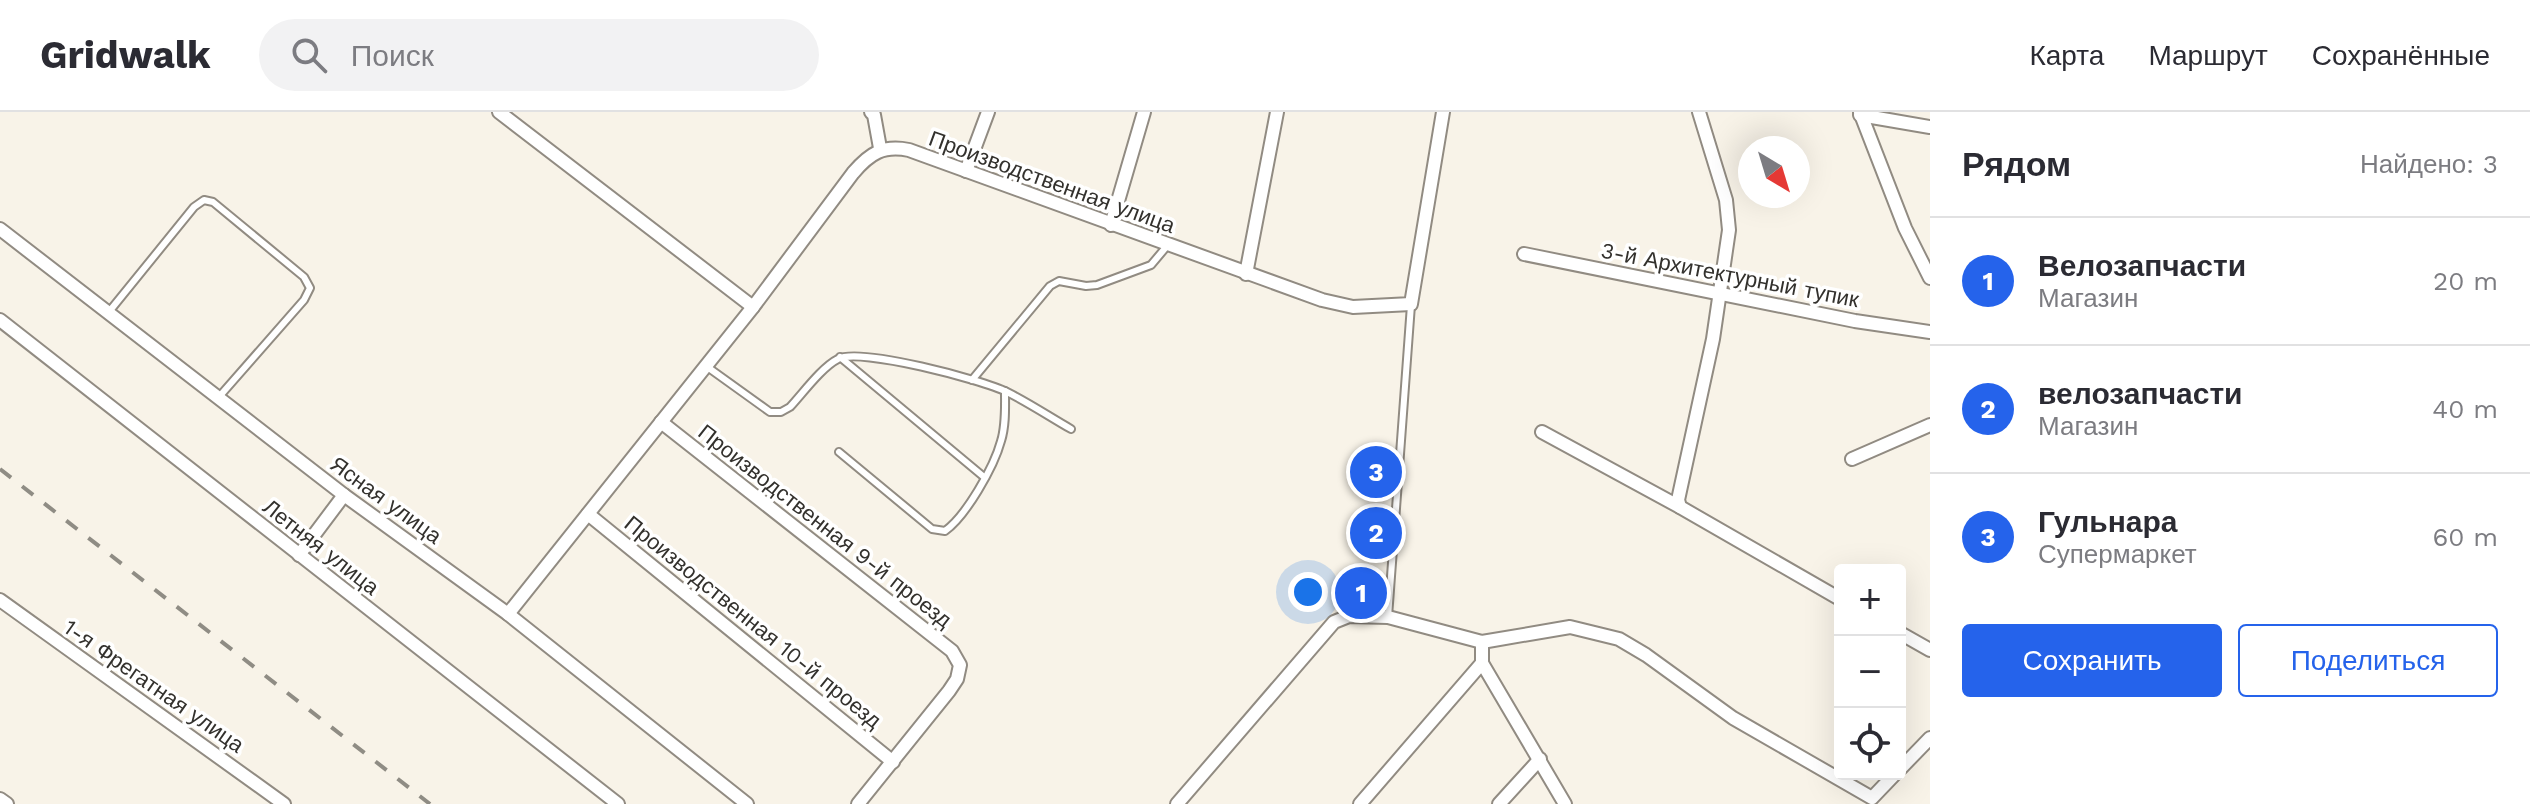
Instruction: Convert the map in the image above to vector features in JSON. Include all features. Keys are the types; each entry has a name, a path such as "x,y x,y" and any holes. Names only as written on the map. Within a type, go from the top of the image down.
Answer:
{"street":[{"path":"499,112 753,307"},
{"path":"966,171 988,112"},
{"path":"1111,225 1144,112"},
{"path":"1246,274 1277,112"},
{"path":"1411,304 1443,112"},
{"path":"1680,507 1678,500 1721,292 1729,230 1726,200 1699,112"},
{"path":"508,614 753,307 853,173 880,148 873,113"},
{"path":"1860,114 1930,127"},
{"path":"1860,114 1905,228 1930,278"},
{"name":"Производственная улица","path":"880,148 909,150 1322,300 1353,307 1411,304"},
{"name":"Ясная улица","path":"0,229 344,495 508,614 747,804"},
{"name":"3-й Архитектурный тупик","path":"1524,254 1855,321 1930,332"},
{"name":"Летняя улица","path":"0,320 618,804"},
{"name":"Производственная 9-й проезд","path":"661,422 952,651 960,665 957,679 893,762"},
{"path":"1852,459 1930,425"},
{"path":"1542,432 1834,596"},
{"path":"299,555 344,495"},
{"name":"Производственная 10-й проезд","path":"588,514 893,762"},
{"name":"1-я Фрегатная улица","path":"0,600 284,804"},
{"path":"1177,804 1334,622 1349,616 1388,617 1482,642 1570,627 1619,639 1733,718 1869,801 1889,780"},
{"path":"1905,636 1930,650"},
{"path":"1482,642 1482,663 1565,804"},
{"path":"1360,804 1482,663"},
{"path":"1906,763 1930,738"},
{"path":"1499,804 1540,759"},
{"path":"858,804 893,762"},
{"path":"0,799 7,804"}],"lane":[{"path":"108,313 194,207 204,200 213,202 304,277 310,288 304,300 218,398"},
{"path":"972,380 1050,286 1059,281 1097,285 1138,271 1151,265 1167,246"},
{"path":"1388,617 1411,304"},
{"path":"840,357 984,477"},
{"path":"706,366 770,412 781,412 790,407 840,357 902,363 1005,391 1071,429"},
{"path":"839,452 932,529 945,531 954,524 984,477 1001,441 1005,391"}],"railway":[{"path":"0,469 430,804"}],"place":[{"name":"Гульнара","path":"1376,472"},
{"name":"велозапчасти","path":"1376,533"},
{"name":"Велозапчасти","path":"1361,593"}]}
